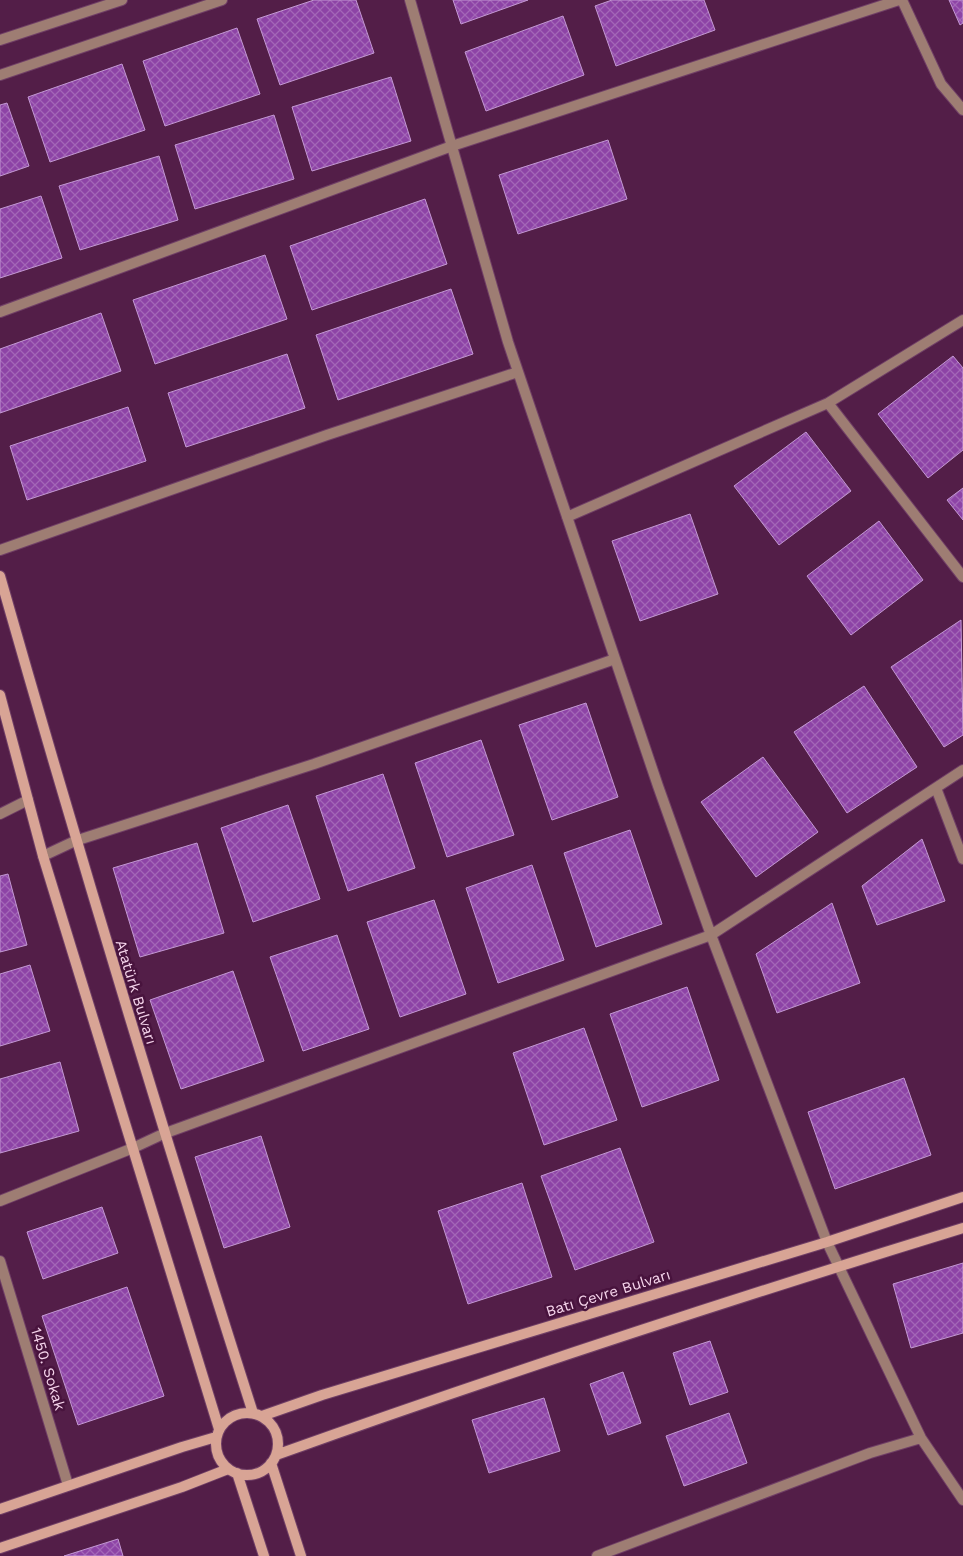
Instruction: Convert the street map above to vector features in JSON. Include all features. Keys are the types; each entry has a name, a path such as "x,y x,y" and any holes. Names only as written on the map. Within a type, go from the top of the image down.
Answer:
{"main road":[{"name":"Atatürk Bulvarı","path":"0,576 75,841 163,1134 257,1415"},
{"path":"0,695 43,856 218,1433 218,1455 232,1471 264,1556"},
{"name":"Batı Çevre Bulvarı","path":"257,1415 827,1242 963,1197"},
{"path":"0,1548 232,1471 255,1474 273,1459 370,1421 839,1266 963,1228"},
{"path":"0,1509 218,1433 233,1416 257,1415 274,1429 278,1446 273,1459 301,1556"}],"street":[{"path":"0,40 122,0"},
{"path":"0,75 222,0"},
{"path":"410,0 518,372 615,659 712,935 827,1242 921,1438 963,1500"},
{"path":"0,312 452,146 900,0 941,84 963,110"},
{"path":"567,516 828,403 963,320"},
{"path":"0,550 327,434 518,372"},
{"path":"828,403 963,577"},
{"path":"43,856 75,841 314,764 615,659"},
{"path":"0,1201 133,1148 163,1134 712,935 963,770"},
{"path":"936,788 963,859"},
{"path":"0,814 28,800"},
{"name":"1450. Sokak","path":"0,1261 68,1486"},
{"path":"597,1556 870,1453 921,1438"}],"building":[{"path":"314,0 356,0 374,53 280,85 257,19"},
{"path":"453,0 528,0 461,24"},
{"path":"612,0 704,0 715,30 616,66 595,6"},
{"path":"949,0 963,0 963,23 960,25"},
{"path":"563,16 584,75 486,111 465,52"},
{"path":"237,28 260,94 165,126 143,61"},
{"path":"122,64 145,130 50,162 28,97"},
{"path":"391,77 411,141 312,171 292,107"},
{"path":"7,103 29,166 0,176 0,105"},
{"path":"274,115 294,179 195,209 175,145"},
{"path":"608,140 627,199 518,234 499,175"},
{"path":"159,156 178,220 80,250 59,186"},
{"path":"41,196 62,258 0,278 0,209"},
{"path":"425,199 447,264 312,310 290,246"},
{"path":"265,255 287,319 155,364 133,300"},
{"path":"451,289 473,354 338,400 316,335"},
{"path":"101,313 121,371 0,413 0,349"},
{"path":"287,354 305,408 186,447 168,393"},
{"path":"953,356 963,368 963,450 928,478 878,414"},
{"path":"128,407 146,461 27,500 10,446"},
{"path":"806,432 851,491 779,545 734,486"},
{"path":"963,488 963,520 947,500"},
{"path":"690,514 718,594 640,621 612,541"},
{"path":"879,521 923,580 851,635 807,576"},
{"path":"961,620 963,735 944,747 891,667"},
{"path":"864,686 917,767 847,813 794,732"},
{"path":"586,703 618,797 552,820 519,725"},
{"path":"481,740 514,835 447,857 415,763"},
{"path":"763,757 818,832 756,877 701,802"},
{"path":"383,774 415,868 348,891 316,796"},
{"path":"288,805 320,899 253,922 221,828"},
{"path":"630,830 662,924 596,947 564,853"},
{"path":"922,839 945,901 877,925 862,886"},
{"path":"197,843 224,933 140,957 113,868"},
{"path":"532,865 564,960 498,983 466,888"},
{"path":"8,874 27,945 0,952 0,876"},
{"path":"434,900 466,994 400,1017 367,922"},
{"path":"832,903 860,983 777,1013 756,954"},
{"path":"337,935 369,1029 303,1051 270,957"},
{"path":"30,965 50,1031 0,1046 0,974"},
{"path":"233,971 264,1061 181,1089 150,1000"},
{"path":"687,987 719,1080 642,1107 610,1014"},
{"path":"584,1028 617,1120 544,1145 513,1053"},
{"path":"60,1062 79,1131 0,1153 0,1079"},
{"path":"904,1078 931,1155 835,1189 808,1112"},
{"path":"261,1136 290,1227 224,1248 195,1157"},
{"path":"620,1148 654,1242 575,1270 541,1176"},
{"path":"522,1183 552,1277 468,1304 438,1211"},
{"path":"102,1207 118,1253 43,1279 27,1232"},
{"path":"963,1263 963,1333 911,1348 893,1284"},
{"path":"127,1287 164,1396 78,1425 42,1316"},
{"path":"710,1341 728,1392 690,1405 673,1353"},
{"path":"623,1372 641,1423 608,1435 590,1384"},
{"path":"544,1398 560,1451 489,1473 472,1420"},
{"path":"729,1413 747,1463 684,1486 666,1436"},
{"path":"118,1539 123,1556 64,1556"}]}
